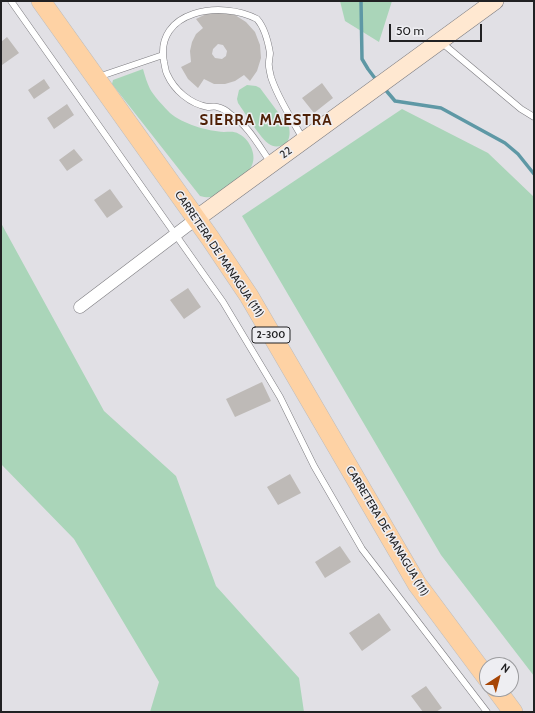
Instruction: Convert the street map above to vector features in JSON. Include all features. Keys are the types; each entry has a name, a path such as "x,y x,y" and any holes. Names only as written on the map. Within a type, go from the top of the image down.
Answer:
{"main road":[{"name":"CARRETERA DE MANAGUA (111)","path":"41,1 249,296 417,584 479,667"},
{"name":"22","path":"196,219 495,1"},
{"path":"502,697 513,712"}],"street":[{"name":"22","path":"80,307 196,219"}],"lane":[{"path":"11,1 223,302 280,397 314,466 362,549 488,712"},
{"path":"236,5 248,11 257,20 266,36 270,54 268,64 271,76 277,91 304,140"},
{"path":"192,7 176,19 164,42 163,55 167,73 176,89 190,101 208,107 217,107 230,114 242,124 272,164"},
{"path":"440,41 521,109 534,117"},
{"path":"96,78 163,55"}],"green space":[{"path":"340,1 392,1 379,42 345,21"},
{"path":"143,69 147,82 156,98 175,117 188,124 217,131 234,132 243,137 250,145 253,155 252,166 249,170 213,197 200,196 112,84 113,80"},
{"path":"247,85 260,88 289,127 290,133 285,144 276,146 271,145 266,141 238,103 237,99 239,90"},
{"path":"402,109 488,153 534,197 534,676 441,555 242,216"},
{"path":"1,223 104,411 176,476 216,586 299,678 304,712 150,712 159,682 74,539 1,464"}],"building":[{"path":"222,12 235,15 246,22 255,32 260,45 261,58 257,71 250,81 244,75 235,81 225,84 214,84 204,79 198,88 188,79 181,67 191,62 190,51 192,42 196,34 203,28 196,19 208,13","holes":["218,44 223,45 227,51 226,56 222,59 215,58 212,54 213,49"]},
{"path":"7,37 19,53 2,65 1,42"},
{"path":"44,79 50,88 34,99 28,90"},
{"path":"322,83 333,98 314,113 302,98"},
{"path":"67,104 74,115 54,129 47,118"},
{"path":"74,149 83,160 67,171 59,160"},
{"path":"110,189 123,207 107,218 94,200"},
{"path":"188,288 201,307 184,319 170,300"},
{"path":"262,382 271,401 235,417 226,399"},
{"path":"290,474 301,493 278,505 267,487"},
{"path":"340,546 351,562 325,578 315,562"},
{"path":"379,613 391,630 362,651 349,633"},
{"path":"426,686 442,708 436,712 423,712 411,696"}],"waterway":[{"path":"361,1 362,59 377,81"},
{"path":"384,88 395,101 441,108 505,143 518,154 534,174"}],"district":[{"name":"SIERRA MAESTRA","path":"266,121"}]}
